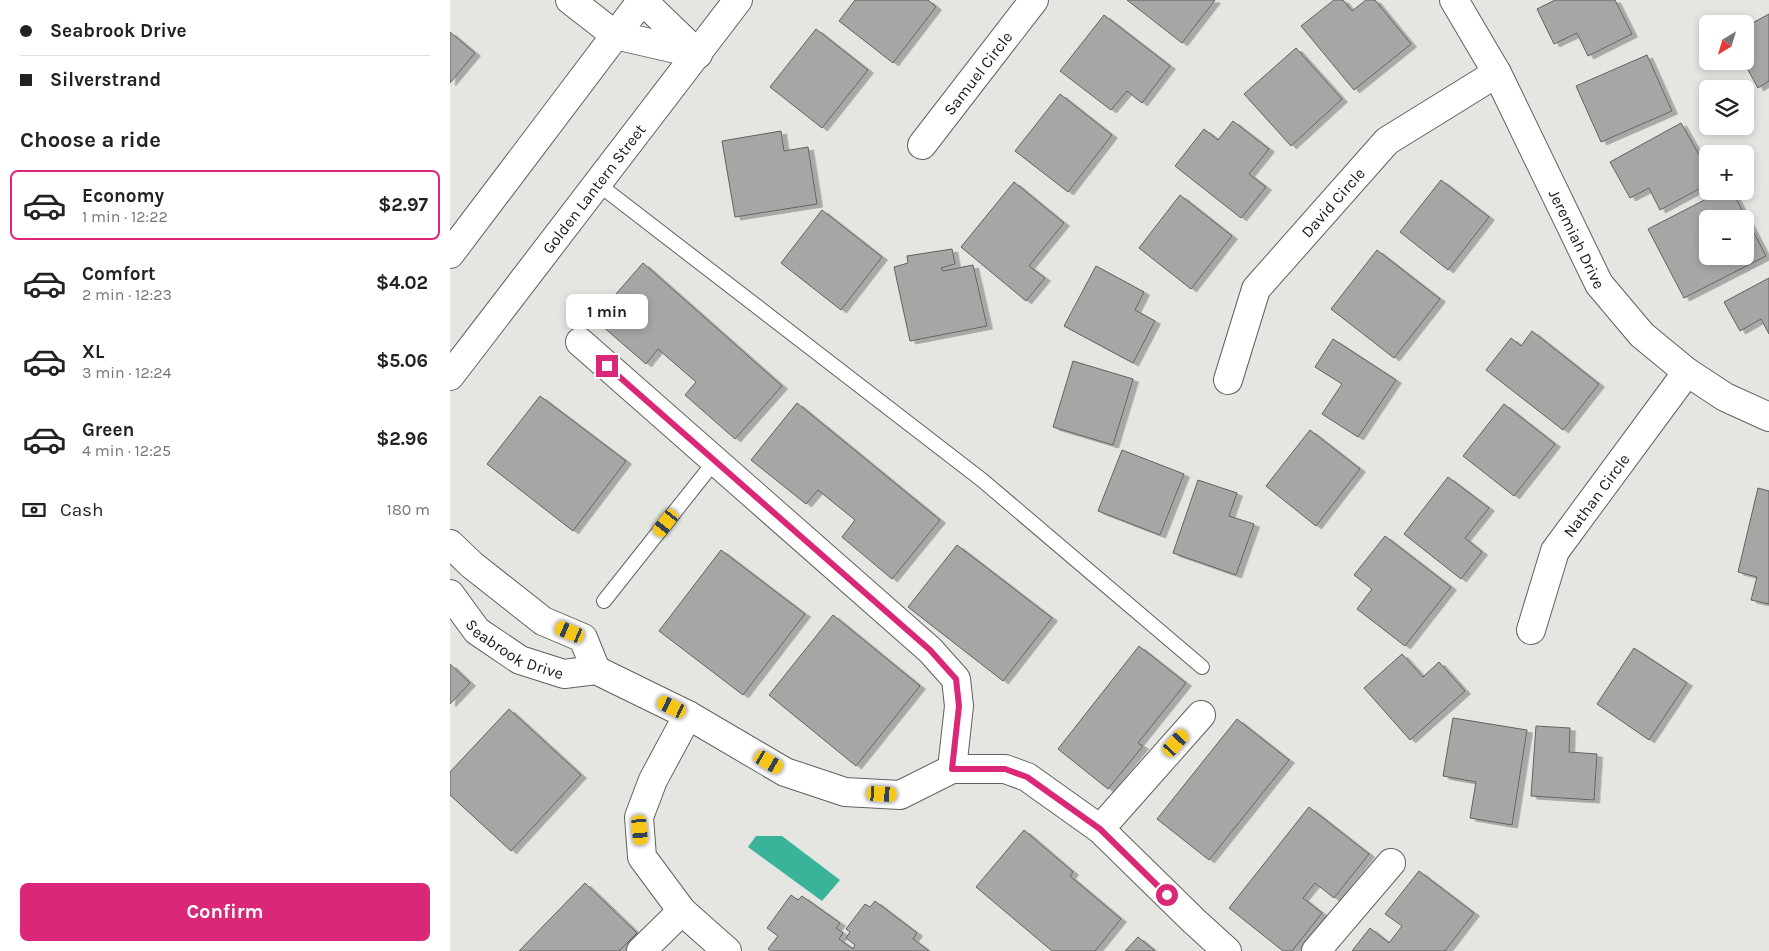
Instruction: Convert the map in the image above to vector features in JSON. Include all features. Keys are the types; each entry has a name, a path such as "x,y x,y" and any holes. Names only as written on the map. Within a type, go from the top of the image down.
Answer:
{"street":[{"path":"570,0 615,35 698,54"},
{"path":"450,254 642,0 698,54"},
{"name":"Golden Lantern Street","path":"450,376 738,0"},
{"name":"Samuel Circle","path":"922,145 1034,0"},
{"name":"Jeremiah Drive","path":"1454,0 1497,73 1598,284 1642,335 1687,372 1725,397 1769,418"},
{"name":"David Circle","path":"1228,380 1256,289 1387,141 1497,73"},
{"path":"580,342 930,650 956,679 959,706 952,769"},
{"name":"Nathan Circle","path":"1530,630 1555,551 1687,372"},
{"name":"Seabrook Drive","path":"450,544 472,566 542,621 583,638 596,670 564,674 520,660 477,631 450,594"},
{"path":"596,670 688,715 785,772 845,792 900,795 952,769 1005,769 1027,777 1100,829 1227,951"},
{"path":"688,715 653,780 639,817 642,857 682,911 727,951"},
{"path":"1100,829 1201,715"},
{"path":"1316,951 1391,863"},
{"path":"641,951 682,911"}],"lane":[{"path":"598,184 982,480 1202,667"},
{"path":"604,601 715,461"}],"shaded area":[{"path":"756,836 782,836 840,880 822,901 748,847"}],"building":[{"path":"855,0 928,0 936,7 893,63 839,21"},
{"path":"1127,0 1215,0 1182,43"},
{"path":"1334,0 1343,0 1352,11 1366,0 1375,0 1411,44 1354,90 1301,26"},
{"path":"1555,0 1615,0 1632,34 1588,56 1577,33 1554,44 1537,9"},
{"path":"1769,14 1769,81 1758,88 1748,70 1754,70 1754,22"},
{"path":"1104,15 1170,66 1142,103 1127,91 1111,110 1060,71"},
{"path":"816,29 868,70 822,128 770,87"},
{"path":"450,32 475,53 450,83"},
{"path":"1296,48 1342,99 1291,146 1244,94"},
{"path":"1647,55 1672,111 1601,142 1576,86"},
{"path":"1060,94 1112,135 1068,192 1015,151"},
{"path":"1233,121 1269,149 1249,174 1266,187 1241,218 1175,166 1204,129 1218,140"},
{"path":"1681,123 1699,154 1699,189 1660,210 1649,188 1630,198 1610,162"},
{"path":"781,131 784,151 808,147 817,204 735,217 722,141"},
{"path":"1441,180 1489,217 1448,270 1400,232"},
{"path":"1014,182 1064,223 1029,266 1045,278 1026,301 961,247"},
{"path":"1180,195 1232,236 1191,289 1139,248"},
{"path":"1704,200 1737,200 1742,210 1699,210 1699,265 1748,265 1684,298 1648,229"},
{"path":"822,210 882,257 841,310 781,263"},
{"path":"1754,233 1766,256 1754,262"},
{"path":"952,249 955,264 941,268 943,271 973,265 987,326 910,341 894,267 908,263 907,256"},
{"path":"1377,250 1440,299 1394,358 1331,309"},
{"path":"643,263 782,386 735,439 685,395 696,382 658,349 646,364 594,319"},
{"path":"1096,266 1144,292 1135,310 1155,321 1133,363 1064,326"},
{"path":"1769,278 1769,334 1761,319 1740,331 1724,302"},
{"path":"1532,331 1599,384 1563,430 1486,370 1511,338 1521,346"},
{"path":"1333,339 1396,380 1358,437 1322,414 1342,384 1315,367"},
{"path":"1073,361 1133,379 1113,445 1053,427"},
{"path":"540,396 626,461 573,531 487,464"},
{"path":"797,403 940,520 892,579 842,537 855,520 818,490 806,504 751,460"},
{"path":"1504,404 1555,444 1514,496 1463,456"},
{"path":"1310,430 1360,469 1316,526 1266,486"},
{"path":"1122,450 1184,474 1160,535 1098,511"},
{"path":"1448,477 1489,508 1465,538 1482,552 1461,579 1404,534"},
{"path":"1198,480 1237,493 1229,516 1254,524 1236,575 1173,553"},
{"path":"1758,488 1769,491 1769,604 1751,600 1757,577 1738,572"},
{"path":"1385,536 1451,587 1405,646 1357,609 1372,589 1354,575"},
{"path":"957,545 1052,618 1003,681 908,607"},
{"path":"721,550 805,614 743,695 659,631"},
{"path":"833,615 920,686 856,766 769,695"},
{"path":"1139,646 1186,683 1138,743 1143,746 1108,789 1058,749"},
{"path":"1634,648 1687,683 1649,740 1597,704"},
{"path":"1402,654 1423,677 1439,662 1465,691 1410,740 1364,688"},
{"path":"450,664 470,683 450,704"},
{"path":"509,709 581,775 511,851 450,795 450,772"},
{"path":"1453,718 1527,730 1512,825 1470,818 1476,782 1443,776"},
{"path":"1237,719 1289,760 1209,860 1157,819"},
{"path":"1536,726 1570,728 1569,752 1597,754 1594,800 1531,796"},
{"path":"1309,807 1369,854 1334,898 1315,883 1303,898 1322,913 1292,951 1283,951 1229,908"},
{"path":"1024,830 1073,872 1070,876 1121,919 1095,951 1052,951 976,887"},
{"path":"1419,871 1474,913 1445,951 1352,951 1370,928 1389,943 1402,926 1385,914"},
{"path":"585,883 637,933 619,951 519,951"},
{"path":"791,895 798,900 802,896 840,923 836,928 843,933 839,939 853,949 855,945 846,938 850,932 846,929 865,904 870,907 875,901 917,933 913,939 929,951 771,951 768,949 778,936 767,928"},
{"path":"1138,937 1155,951 1125,951"}],"route":[{"path":"607,366 930,650 956,679 959,706 952,769 1005,769 1027,777 1100,829 1167,895"}]}
